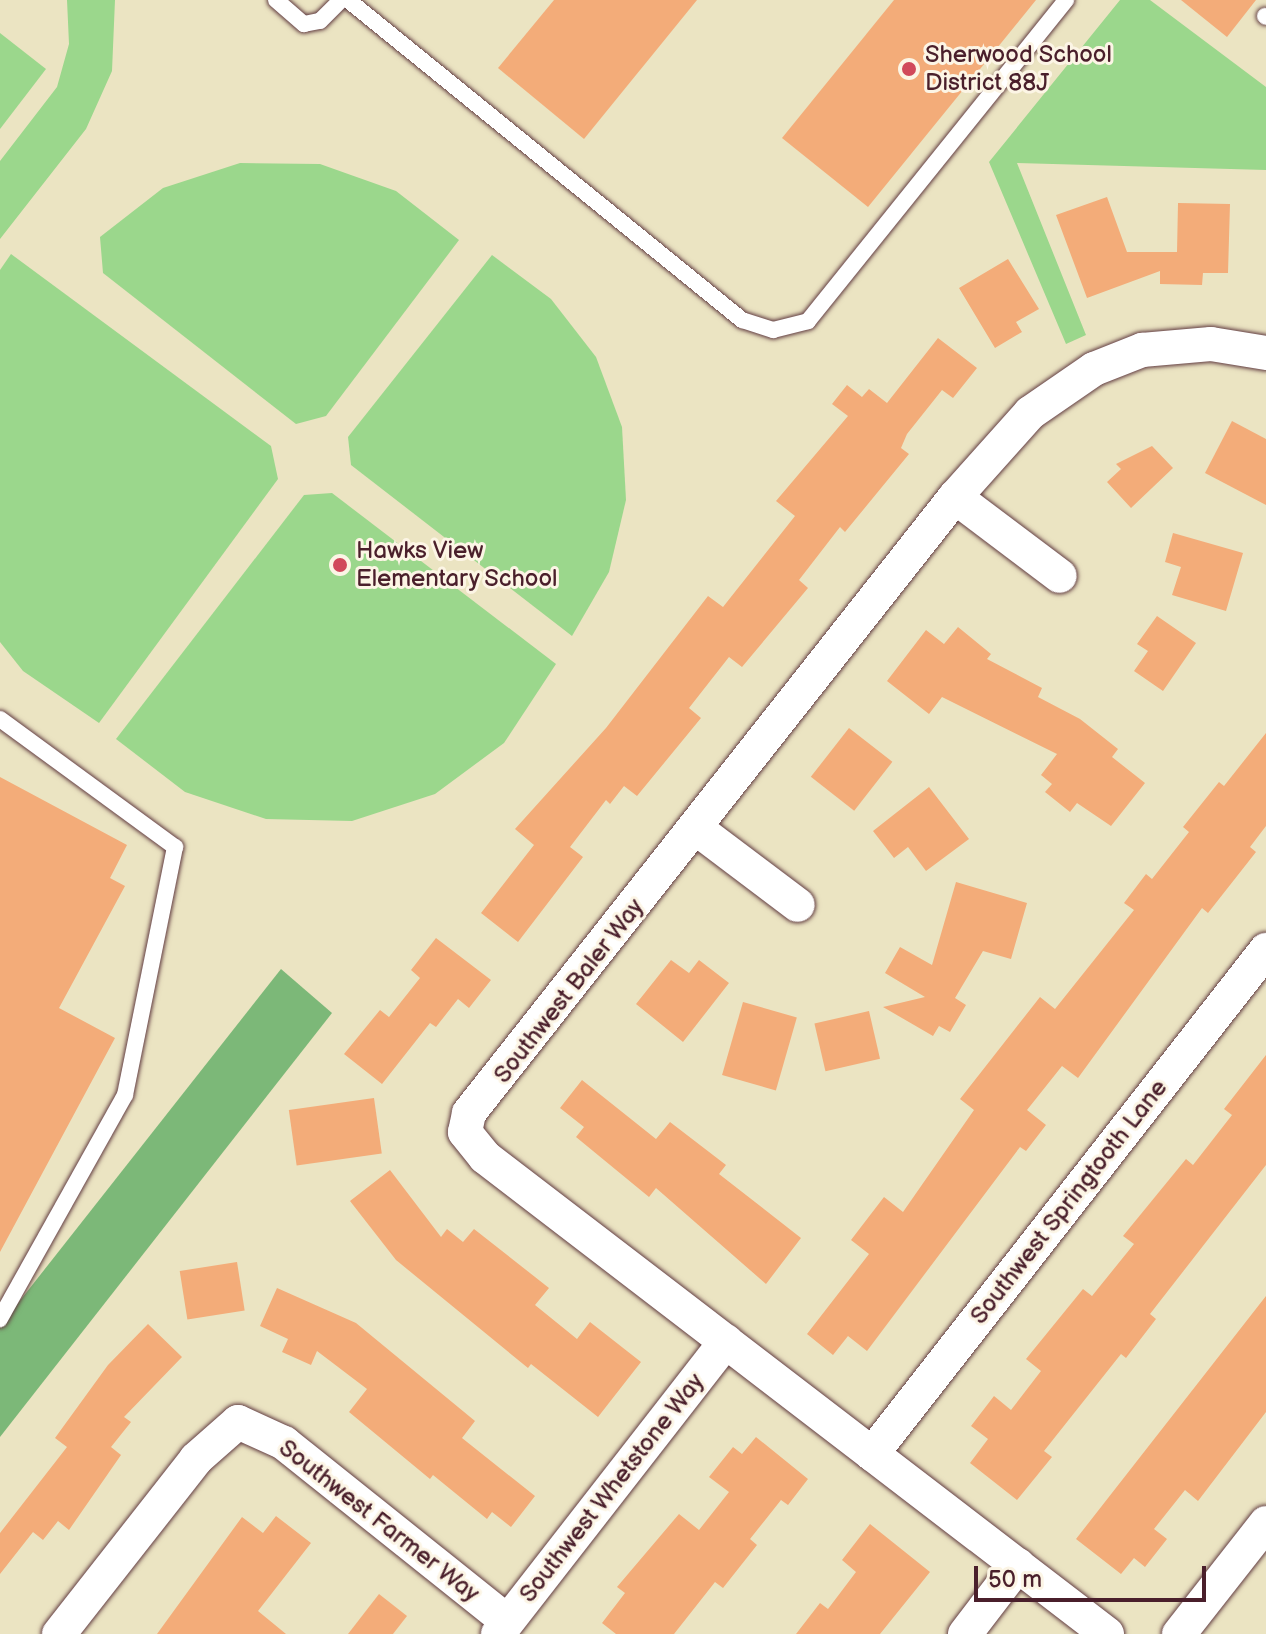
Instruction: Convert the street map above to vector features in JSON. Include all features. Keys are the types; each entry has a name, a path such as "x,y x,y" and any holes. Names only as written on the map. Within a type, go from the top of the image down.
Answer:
{"street":[{"name":"Southwest Baler Way","path":"1107,1634 485,1157 465,1132 469,1113 697,829 955,497 1030,413 1059,388 1116,358 1211,344 1266,353"},
{"path":"955,497 1060,576"},
{"path":"697,829 798,905"},
{"name":"Southwest Springtooth Lane","path":"872,1454 1266,950"},
{"name":"Southwest Whetstone Way","path":"503,1627 726,1341"},
{"name":"Southwest Farmer Way","path":"59,1634 196,1459 238,1422 284,1443 503,1627"},
{"path":"1179,1634 1266,1523"},
{"path":"965,1634 1018,1565"}],"lane":[{"path":"276,0 304,24 320,21 341,0"},
{"path":"348,0 742,320 773,330 808,321 1066,0"},
{"path":"0,719 175,847 125,1095 0,1319"}],"green space":[{"path":"67,0 115,0 112,71 86,129 0,239 0,161 57,87 69,44"},
{"path":"1120,0 1150,0 1266,87 1266,170 1017,163 1086,335 1066,344 989,162"},
{"path":"0,33 46,69 0,129"},
{"path":"240,163 320,164 396,191 459,240 326,416 296,424 103,273 100,237 163,188"},
{"path":"11,254 271,446 278,479 99,723 23,671 0,642 0,270"},
{"path":"492,255 551,299 596,357 622,427 626,500 609,572 572,636 351,465 348,437"},
{"path":"332,493 556,664 504,743 435,794 352,821 266,819 185,792 116,739 304,495"},
{"path":"281,969 332,1013 0,1437 0,1326"}],"building":[{"path":"554,0 697,0 584,139 498,68"},
{"name":"Sherwood School District 88J","path":"894,0 1036,0 868,207 782,138"},
{"path":"1181,0 1256,0 1227,37"},
{"path":"1107,197 1127,252 1177,252 1178,203 1230,204 1228,273 1203,273 1202,285 1160,284 1160,271 1087,298 1056,215"},
{"path":"1008,259 1039,309 1016,322 1022,332 995,348 959,288"},
{"path":"938,338 977,368 953,398 942,390 907,434 901,448 909,454 845,532 840,527 799,580 808,588 742,667 729,657 689,708 701,718 637,796 624,786 610,804 606,800 570,847 583,857 518,942 481,913 534,845 515,829 606,728 708,596 723,607 795,516 776,501 848,416 832,404 847,385 862,397 869,389 887,403"},
{"path":"1232,421 1266,439 1266,505 1205,473"},
{"path":"1152,446 1173,468 1131,508 1107,482 1121,469 1116,464"},
{"path":"1173,533 1243,553 1226,611 1172,595 1181,567 1165,562"},
{"path":"1157,616 1196,643 1163,691 1134,671 1148,651 1137,644"},
{"path":"958,627 991,654 987,659 1042,688 1038,697 1080,719 1118,749 1112,757 1145,783 1111,826 1077,803 1070,812 1045,792 1052,784 1041,775 1057,754 942,697 929,714 887,681 926,630 944,644"},
{"path":"849,728 892,762 854,811 811,777"},
{"path":"1266,733 1266,826 1250,847 1256,852 1208,913 1202,908 1078,1078 1062,1066 1027,1110 1046,1125 1026,1151 1020,1147 867,1351 848,1336 833,1355 807,1334 869,1254 851,1240 884,1197 903,1212 974,1110 960,1099 1040,997 1055,1009 1134,910 1124,903 1146,874 1152,879 1189,832 1183,827 1219,782 1224,786"},
{"path":"0,777 127,845 110,878 125,886 59,1008 115,1038 0,1252"},
{"path":"929,787 969,839 926,871 908,847 894,858 873,831"},
{"path":"956,882 1027,903 1011,959 983,951 955,998 966,1005 950,1032 939,1026 933,1036 883,1007 925,997 885,973 900,947 932,965"},
{"path":"436,938 491,980 469,1008 458,999 436,1027 430,1023 382,1084 344,1054 380,1010 389,1017 420,978 411,970"},
{"path":"671,960 689,973 699,960 729,983 683,1042 636,1004"},
{"path":"743,1002 797,1017 776,1090 722,1075"},
{"path":"869,1011 880,1059 825,1071 814,1024"},
{"path":"1266,1055 1266,1165 1150,1314 1156,1319 1126,1358 1121,1354 1044,1451 1052,1457 1017,1500 970,1463 988,1439 971,1426 994,1396 1011,1410 1041,1371 1026,1359 1083,1289 1092,1296 1134,1244 1123,1236 1186,1159 1193,1165 1232,1115 1224,1109"},
{"path":"582,1080 656,1139 670,1122 726,1165 719,1174 801,1238 766,1284 656,1188 649,1197 576,1137 584,1127 560,1108"},
{"path":"374,1098 382,1153 297,1165 289,1110"},
{"path":"390,1170 441,1237 447,1229 463,1242 474,1229 549,1288 535,1305 577,1339 590,1322 641,1362 598,1417 531,1364 528,1368 396,1260 350,1201"},
{"path":"237,1262 245,1310 187,1319 180,1271"},
{"path":"277,1288 356,1323 475,1421 462,1438 535,1496 511,1527 492,1512 487,1519 433,1475 430,1479 349,1412 367,1389 317,1351 311,1365 282,1352 288,1339 260,1326"},
{"path":"1266,1296 1266,1412 1198,1501 1185,1490 1154,1529 1167,1539 1145,1567 1134,1558 1121,1574 1076,1539"},
{"path":"148,1324 182,1357 124,1417 131,1422 111,1447 121,1455 69,1530 58,1521 43,1540 33,1532 0,1574 0,1533 67,1447 55,1438 108,1365"},
{"path":"756,1437 808,1479 788,1505 781,1500 750,1539 757,1545 723,1588 715,1582 674,1634 616,1634 602,1623 625,1593 617,1587 679,1514 699,1530 729,1492 709,1477 733,1447 742,1454"},
{"path":"276,1516 311,1543 258,1611 286,1634 157,1634 242,1517 263,1533"},
{"path":"870,1524 930,1572 880,1634 796,1634 820,1603 828,1609 856,1572 842,1560"},
{"path":"379,1594 407,1616 393,1634 348,1634"}],"place":[{"name":"Sherwood School District 88J","path":"909,69"},
{"name":"Hawks View Elementary School","path":"340,565"}]}
